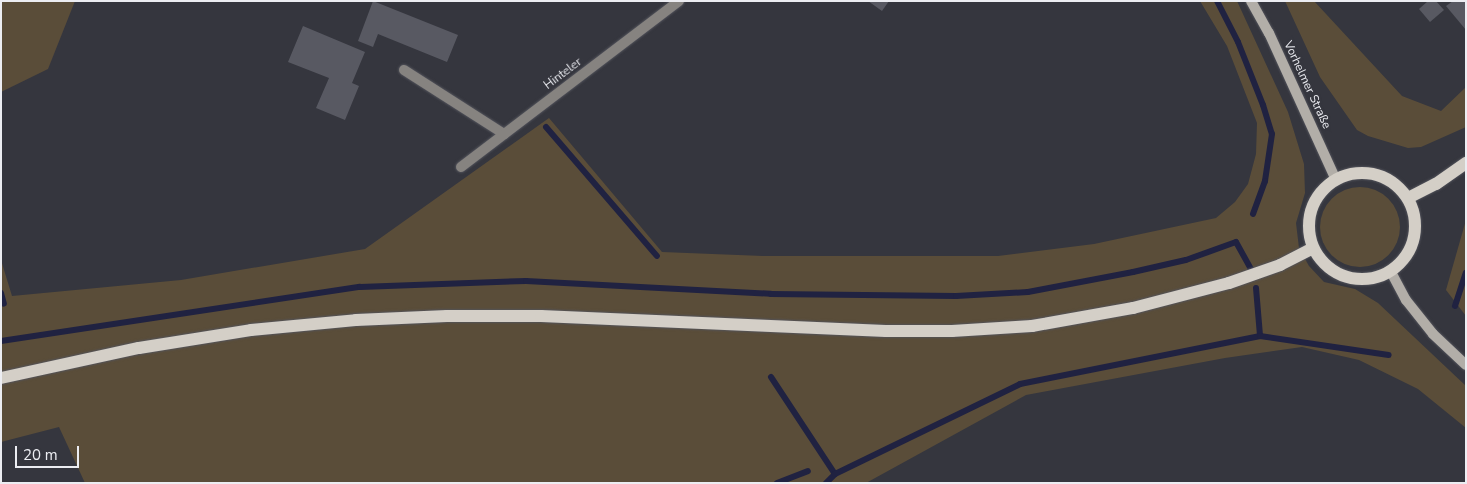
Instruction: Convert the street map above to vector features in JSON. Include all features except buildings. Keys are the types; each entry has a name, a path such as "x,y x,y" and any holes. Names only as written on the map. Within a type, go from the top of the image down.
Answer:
{"main road":[{"name":"Vorhelmer Straße","path":"1252,1 1269,33 1336,180"},
{"path":"1408,198 1436,184 1466,162"},
{"path":"1368,173 1384,178 1397,186 1408,198 1414,214 1415,230 1412,246 1403,261 1391,272 1374,278 1355,279 1347,277 1338,274 1323,263 1313,248 1309,232 1309,217 1314,202 1324,189 1336,180 1352,174 1368,173"},
{"path":"1,378 139,348 251,330 356,320 447,316 541,316 886,331 952,331 1032,326 1133,308 1230,283 1280,265 1313,248"},
{"path":"1391,272 1406,300 1428,327 1466,366"}],"street":[{"name":"Hinteler","path":"461,167 680,1"},
{"path":"404,70 504,134"}],"shaded area":[{"path":"1,1 75,1 48,69 1,92"},
{"path":"1200,1 1237,1 1288,112 1304,164 1305,193 1296,223 1299,248 1309,266 1324,282 1355,289 1378,303 1466,386 1466,428 1418,389 1359,360 1302,347 1225,358 1026,395 866,483 85,483 59,427 1,442 1,260 12,296 181,280 365,249 549,118 662,252 763,256 998,256 1094,244 1216,218 1235,202 1248,184 1256,154 1257,123 1227,46"},
{"path":"1285,1 1314,1 1402,96 1441,111 1466,87 1466,127 1421,147 1408,148 1368,136 1357,130 1320,77"},
{"path":"1360,187 1375,190 1388,199 1397,212 1400,227 1397,242 1388,255 1375,264 1360,267 1345,264 1332,255 1323,242 1320,227 1323,212 1332,199 1345,190"},
{"path":"1466,220 1466,316 1446,290"}],"waterway":[{"path":"1217,1 1238,42 1263,105 1272,134 1265,181 1253,214"},
{"path":"546,127 657,256"},
{"path":"1,341 360,287 526,281 771,294 956,296 1028,292 1133,272 1186,260 1236,242 1252,271"},
{"path":"1455,306 1466,273"},
{"path":"1256,288 1260,336"},
{"path":"1,293 4,304"},
{"path":"826,483 835,474 1020,384 1260,336 1389,355"},
{"path":"771,377 835,474"},
{"path":"777,483 808,471"}]}
